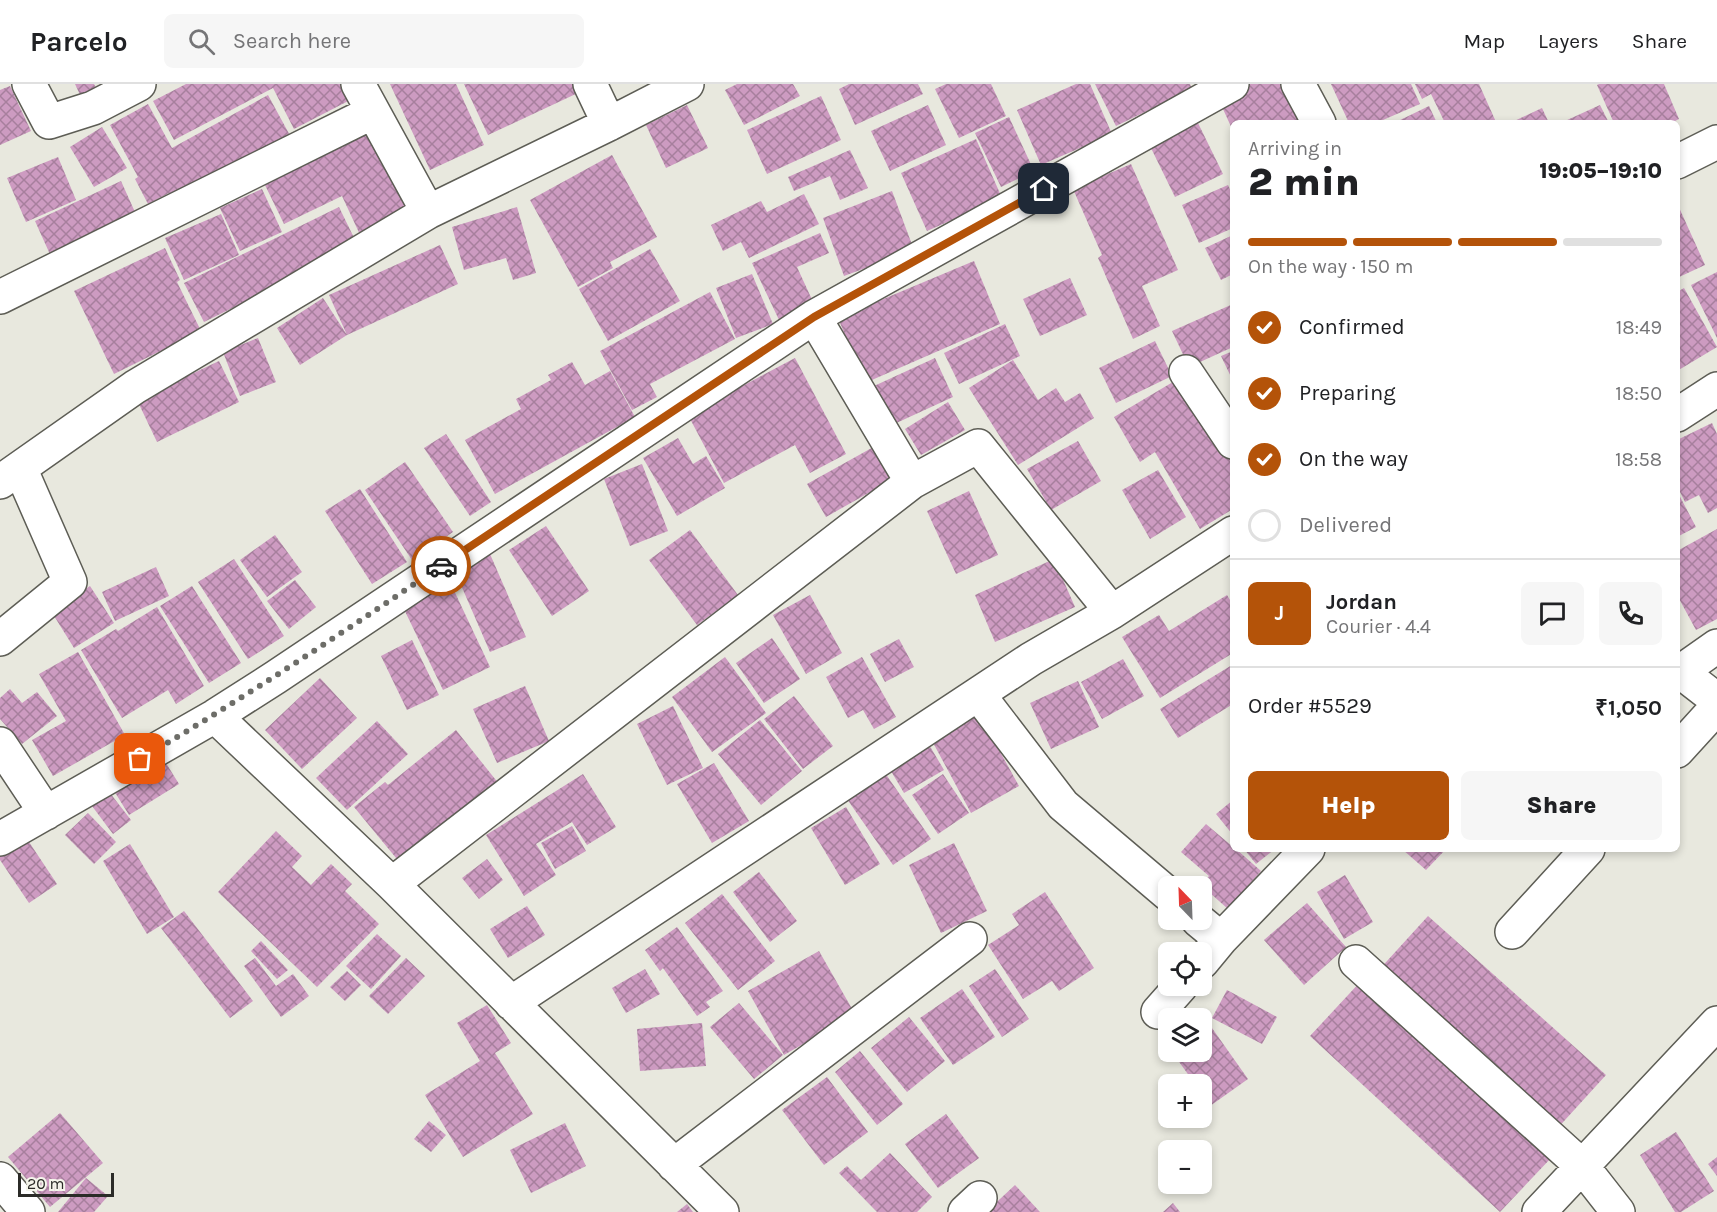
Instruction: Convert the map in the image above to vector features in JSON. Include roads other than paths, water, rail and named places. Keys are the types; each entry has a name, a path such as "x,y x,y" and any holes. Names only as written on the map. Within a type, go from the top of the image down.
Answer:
{"street":[{"path":"29,84 49,122 93,108 139,84"},
{"path":"590,84 609,124"},
{"path":"0,639 70,582 10,475 135,387 428,212 687,84"},
{"path":"0,839 215,716 814,317 1232,84"},
{"path":"1298,84 1317,120"},
{"path":"0,297 366,98 428,212"},
{"path":"1680,160 1717,142"},
{"path":"814,317 912,482"},
{"path":"1186,372 1230,438"},
{"path":"1680,413 1717,389"},
{"path":"392,884 912,482 978,446 1112,612"},
{"path":"511,1003 978,694 1112,612 1230,535"},
{"path":"1680,669 1717,646"},
{"path":"1680,672 1717,700"},
{"path":"978,694 1063,805 1158,886"},
{"path":"1680,748 1717,707"},
{"path":"215,716 392,884 722,1212"},
{"path":"0,744 46,813"},
{"path":"1207,940 1305,852"},
{"path":"1512,932 1585,852"},
{"path":"674,1165 970,939"},
{"path":"1356,962 1582,1166 1618,1212"},
{"path":"1162,1008 1172,996"},
{"path":"1539,1212 1717,1023"},
{"path":"0,1179 28,1212"}]}
